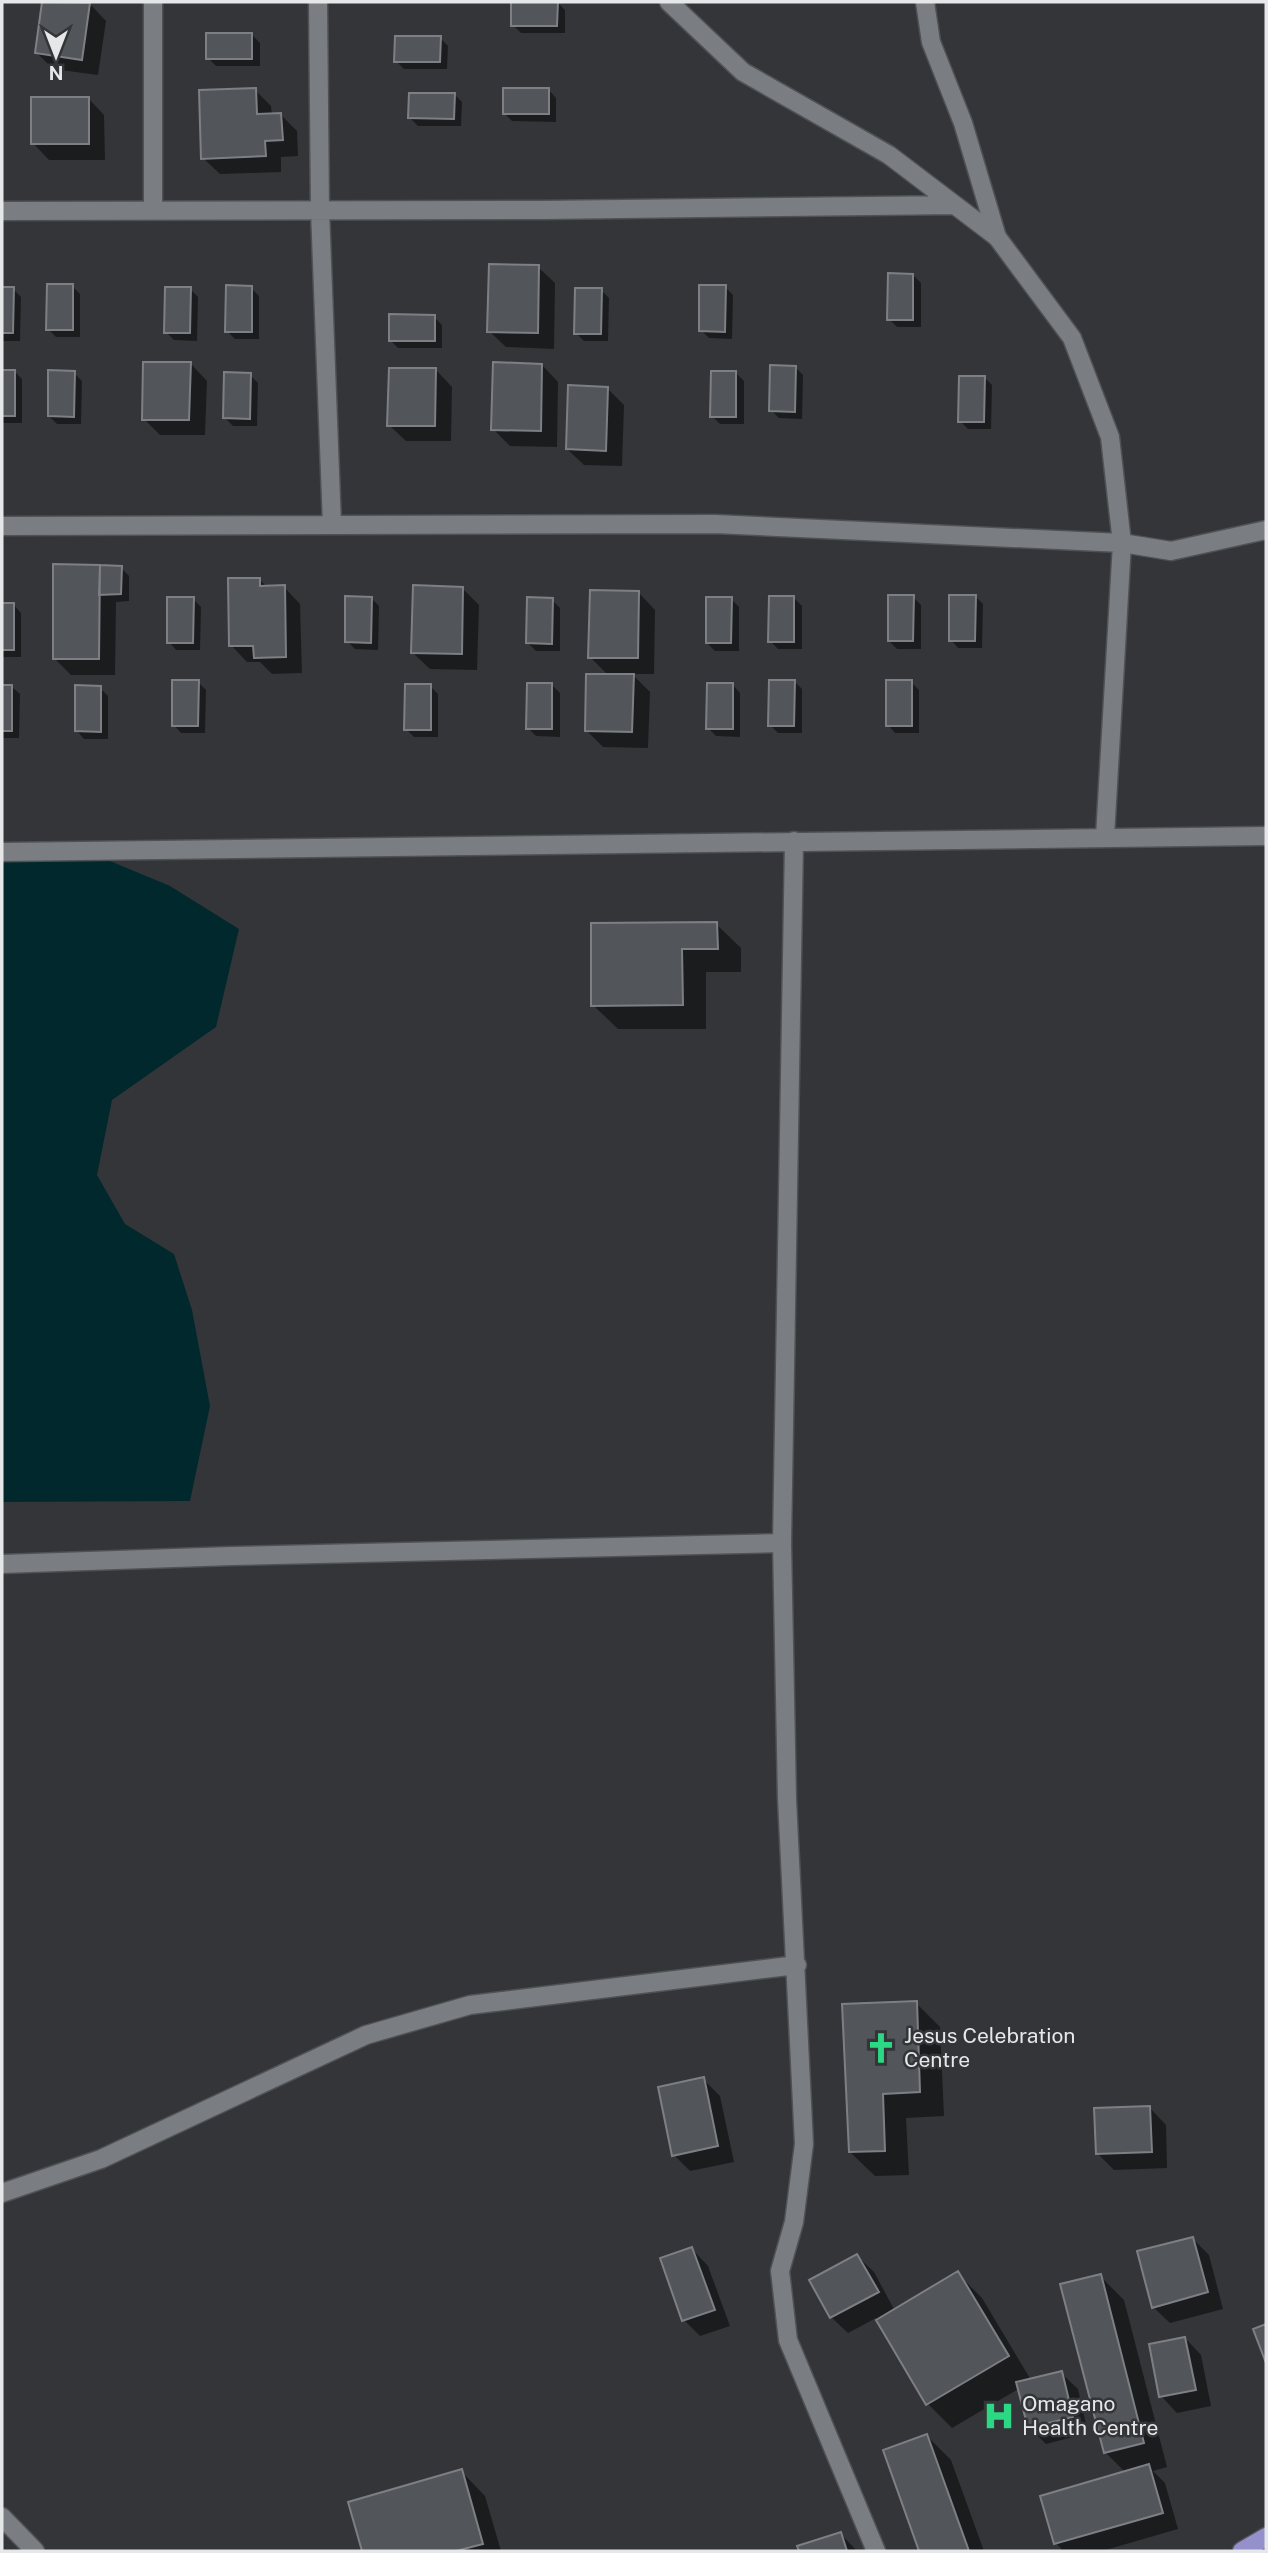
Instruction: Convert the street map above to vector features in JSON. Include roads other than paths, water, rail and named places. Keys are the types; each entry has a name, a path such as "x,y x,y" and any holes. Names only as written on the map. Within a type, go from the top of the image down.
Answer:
{"main road":[{"path":"1242,2551 1266,2538"}],"street":[{"path":"153,2 153,211"},
{"path":"318,2 320,211 332,525"},
{"path":"669,2 743,72 889,155 997,237 1072,338 1110,438 1122,543 1105,837"},
{"path":"925,2 931,42 963,123 997,237"},
{"path":"2,211 542,211 955,205"},
{"path":"2,526 715,524 1122,543 1171,551 1266,530"},
{"path":"2,852 1266,836"},
{"path":"794,841 782,1543 788,1799 804,2144 794,2222 780,2271 788,2340 876,2551"},
{"path":"2,1564 218,1556 782,1543"},
{"path":"2,2193 101,2159 366,2035 470,2005 797,1965"},
{"path":"2,2517 35,2551"}],"water":[{"path":"86,851 170,886 239,929 216,1027 112,1100 97,1175 125,1224 174,1254 192,1310 210,1406 190,1501 2,1502 2,852"}],"place":[{"name":"Jesus Celebration Centre","path":"881,2048"},
{"name":"Omagano Health Centre","path":"999,2416"}]}
